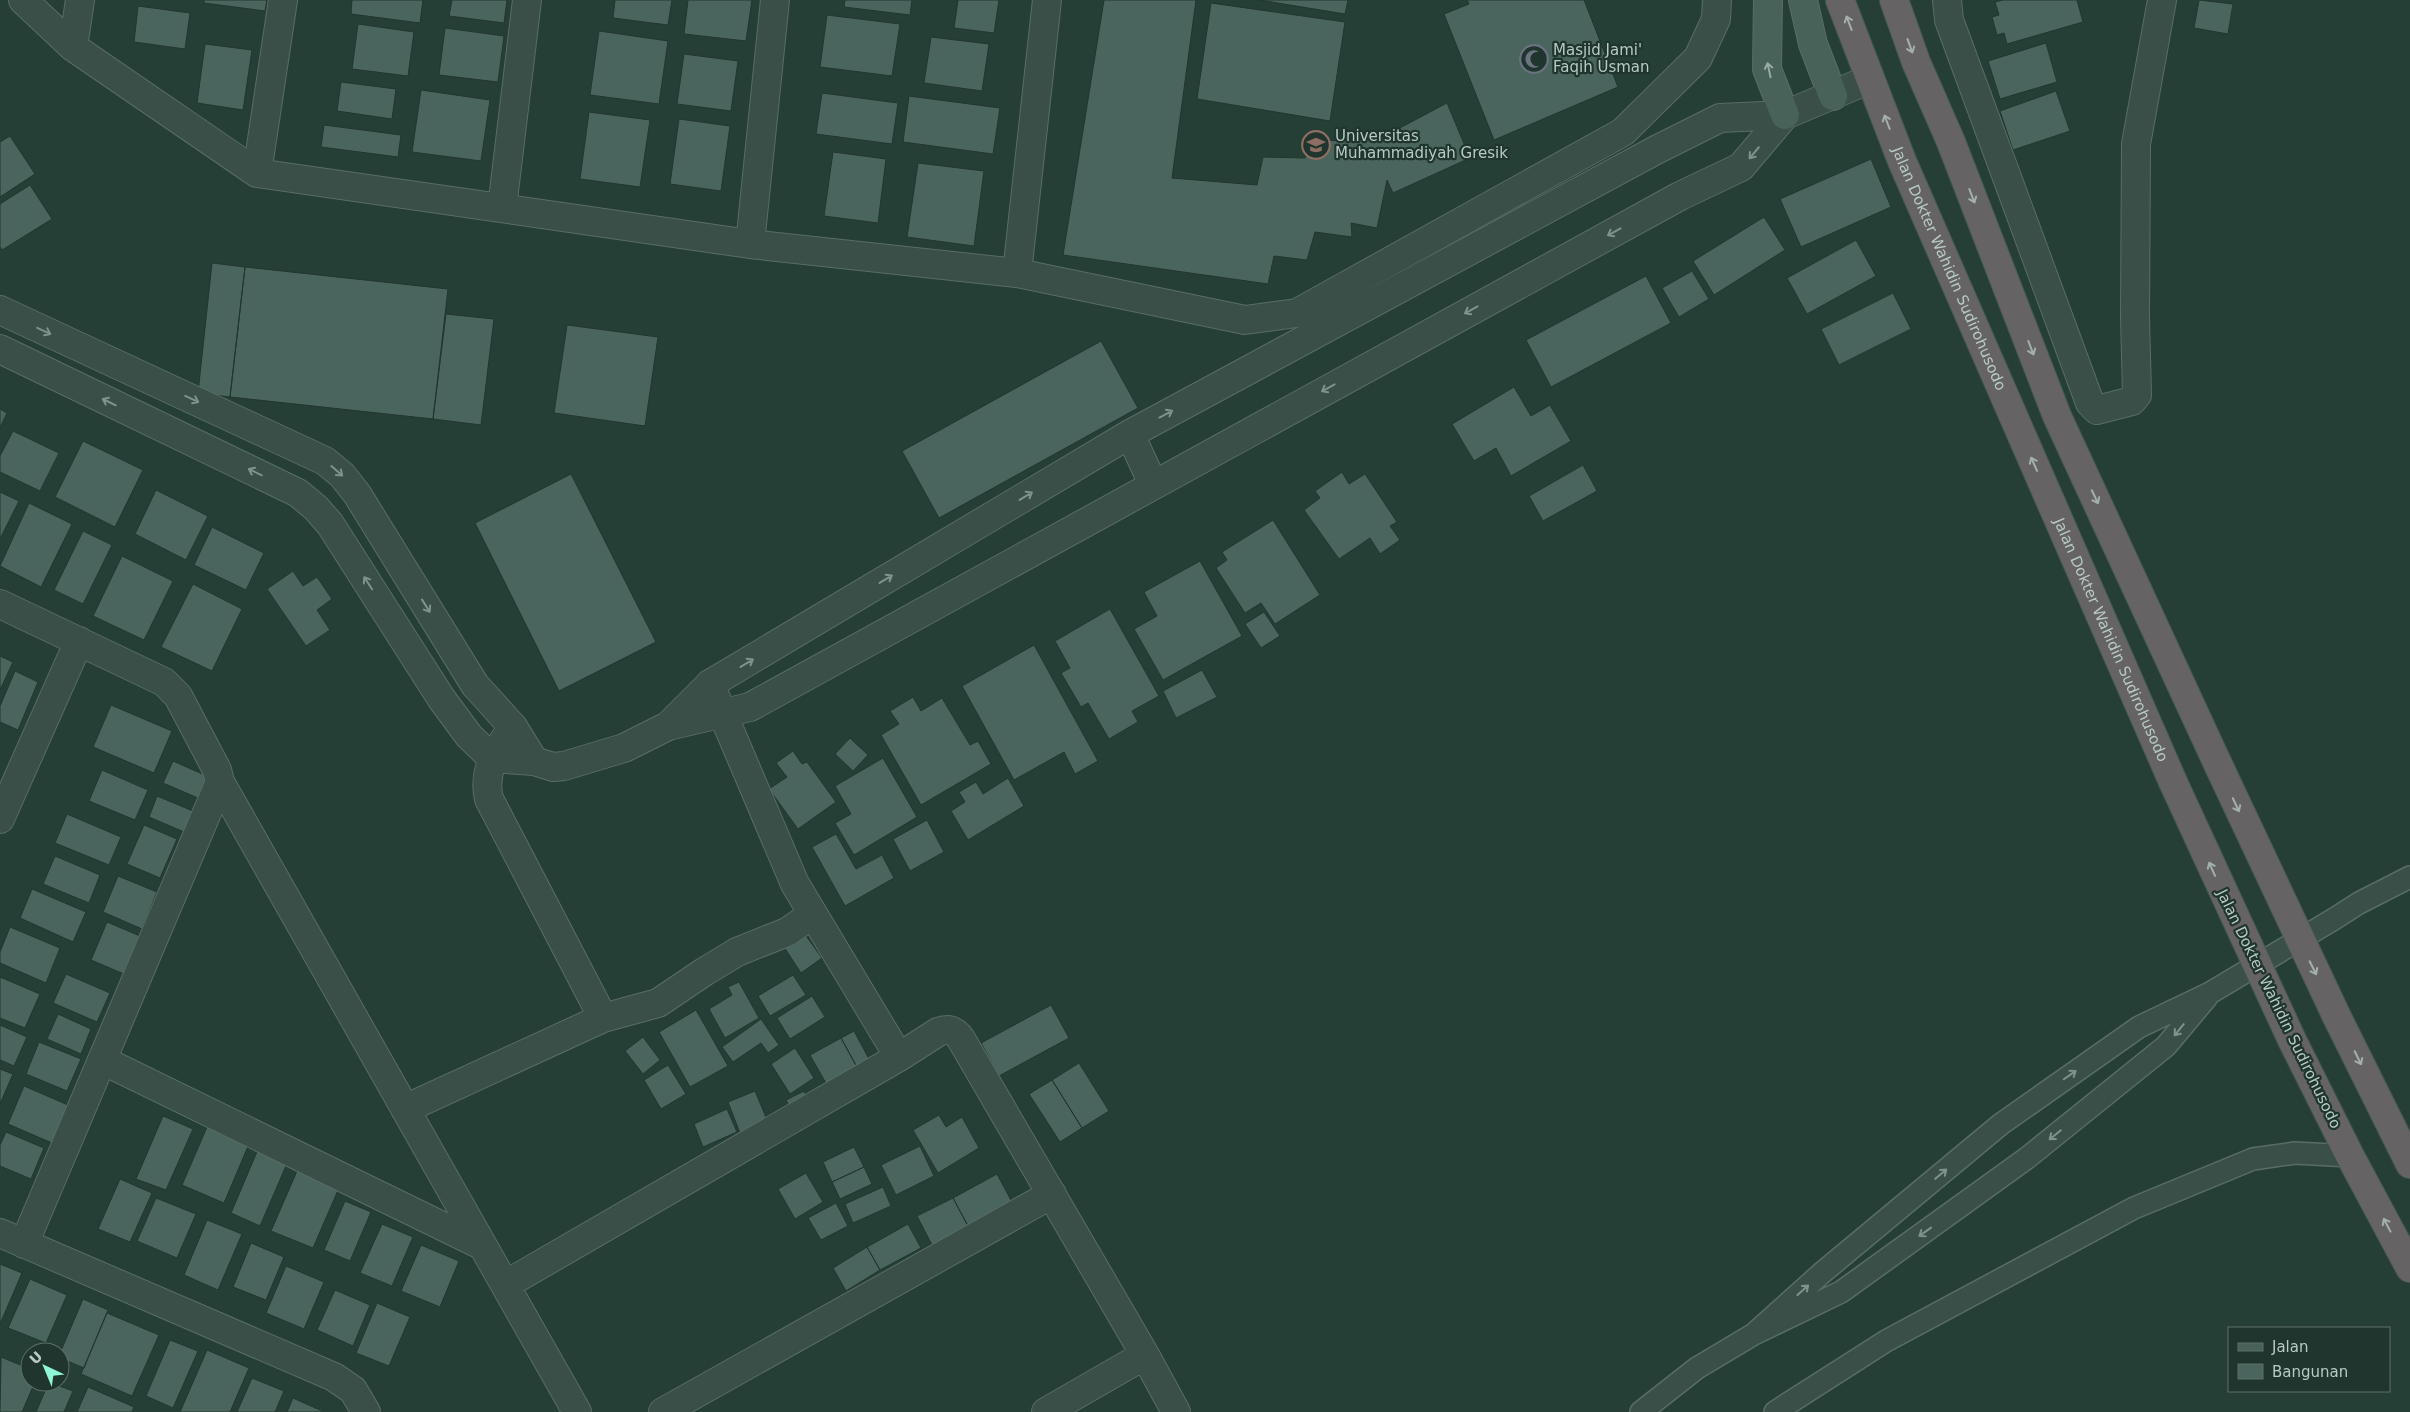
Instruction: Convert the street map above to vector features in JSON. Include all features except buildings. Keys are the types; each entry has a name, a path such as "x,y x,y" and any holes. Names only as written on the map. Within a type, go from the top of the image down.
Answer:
{"highway":[{"name":"Jalan Dokter Wahidin Sudirohusodo","path":"1840,0 1902,161 2173,782 2292,1040 2350,1156 2410,1268"},
{"path":"1894,0 1916,62 1951,142 2057,416 2336,1015 2410,1164"}],"main road":[{"path":"1768,0 1767,69 1785,115"},
{"path":"1803,0 1813,44 1833,96"}],"street":[{"path":"23,0 73,46 257,173 750,244 1017,274 1245,320 1297,313 1623,132 1698,58 1716,19 1717,0"},
{"path":"73,46 80,0"},
{"path":"257,173 283,0"},
{"path":"502,208 527,0"},
{"path":"750,244 776,0"},
{"path":"1017,274 1047,0"},
{"path":"1947,0 1949,20 2092,406 2098,410 2132,401 2137,395 2135,317 2136,144 2162,0"},
{"path":"668,726 710,684 1130,434 1656,150 1720,118 1785,115 1870,80"},
{"path":"0,349 298,493 330,524 441,698 469,736 492,758 534,761 553,767 578,764 624,748 668,726 750,707 1680,196 1741,167 1785,115"},
{"path":"0,310 316,456 331,465 342,475 357,494 475,685 513,727 534,761"},
{"path":"2057,416 2092,406"},
{"path":"1130,434 1153,484"},
{"path":"0,604 164,682 178,696 217,770 220,782 577,1412"},
{"path":"0,819 80,641"},
{"path":"710,684 796,884 899,1057"},
{"path":"513,727 492,758 486,786 489,799 603,1018"},
{"path":"24,1244 220,782"},
{"path":"405,1109 603,1018 658,1003 737,952 787,932 813,914"},
{"path":"505,1285 945,1029 958,1035 1146,1355 1176,1412"},
{"path":"102,1060 483,1246"},
{"path":"663,1412 1052,1194"},
{"path":"0,1233 334,1377 353,1390 366,1412"},
{"path":"1046,1412 1146,1355"}],"lane":[{"path":"1754,1334 1823,1272 2001,1124 2139,1026 2210,993 2334,920 2359,903 2406,877"},
{"path":"1641,1412 1697,1368 1754,1334 1841,1292 2027,1158 2166,1046 2210,993"},
{"path":"1775,1412 1886,1341 2134,1208 2253,1159 2295,1152 2350,1156"}],"place":[{"name":"Masjid Jami' Faqih Usman","path":"1534,59"},
{"name":"Universitas Muhammadiyah Gresik","path":"1316,145"}]}
